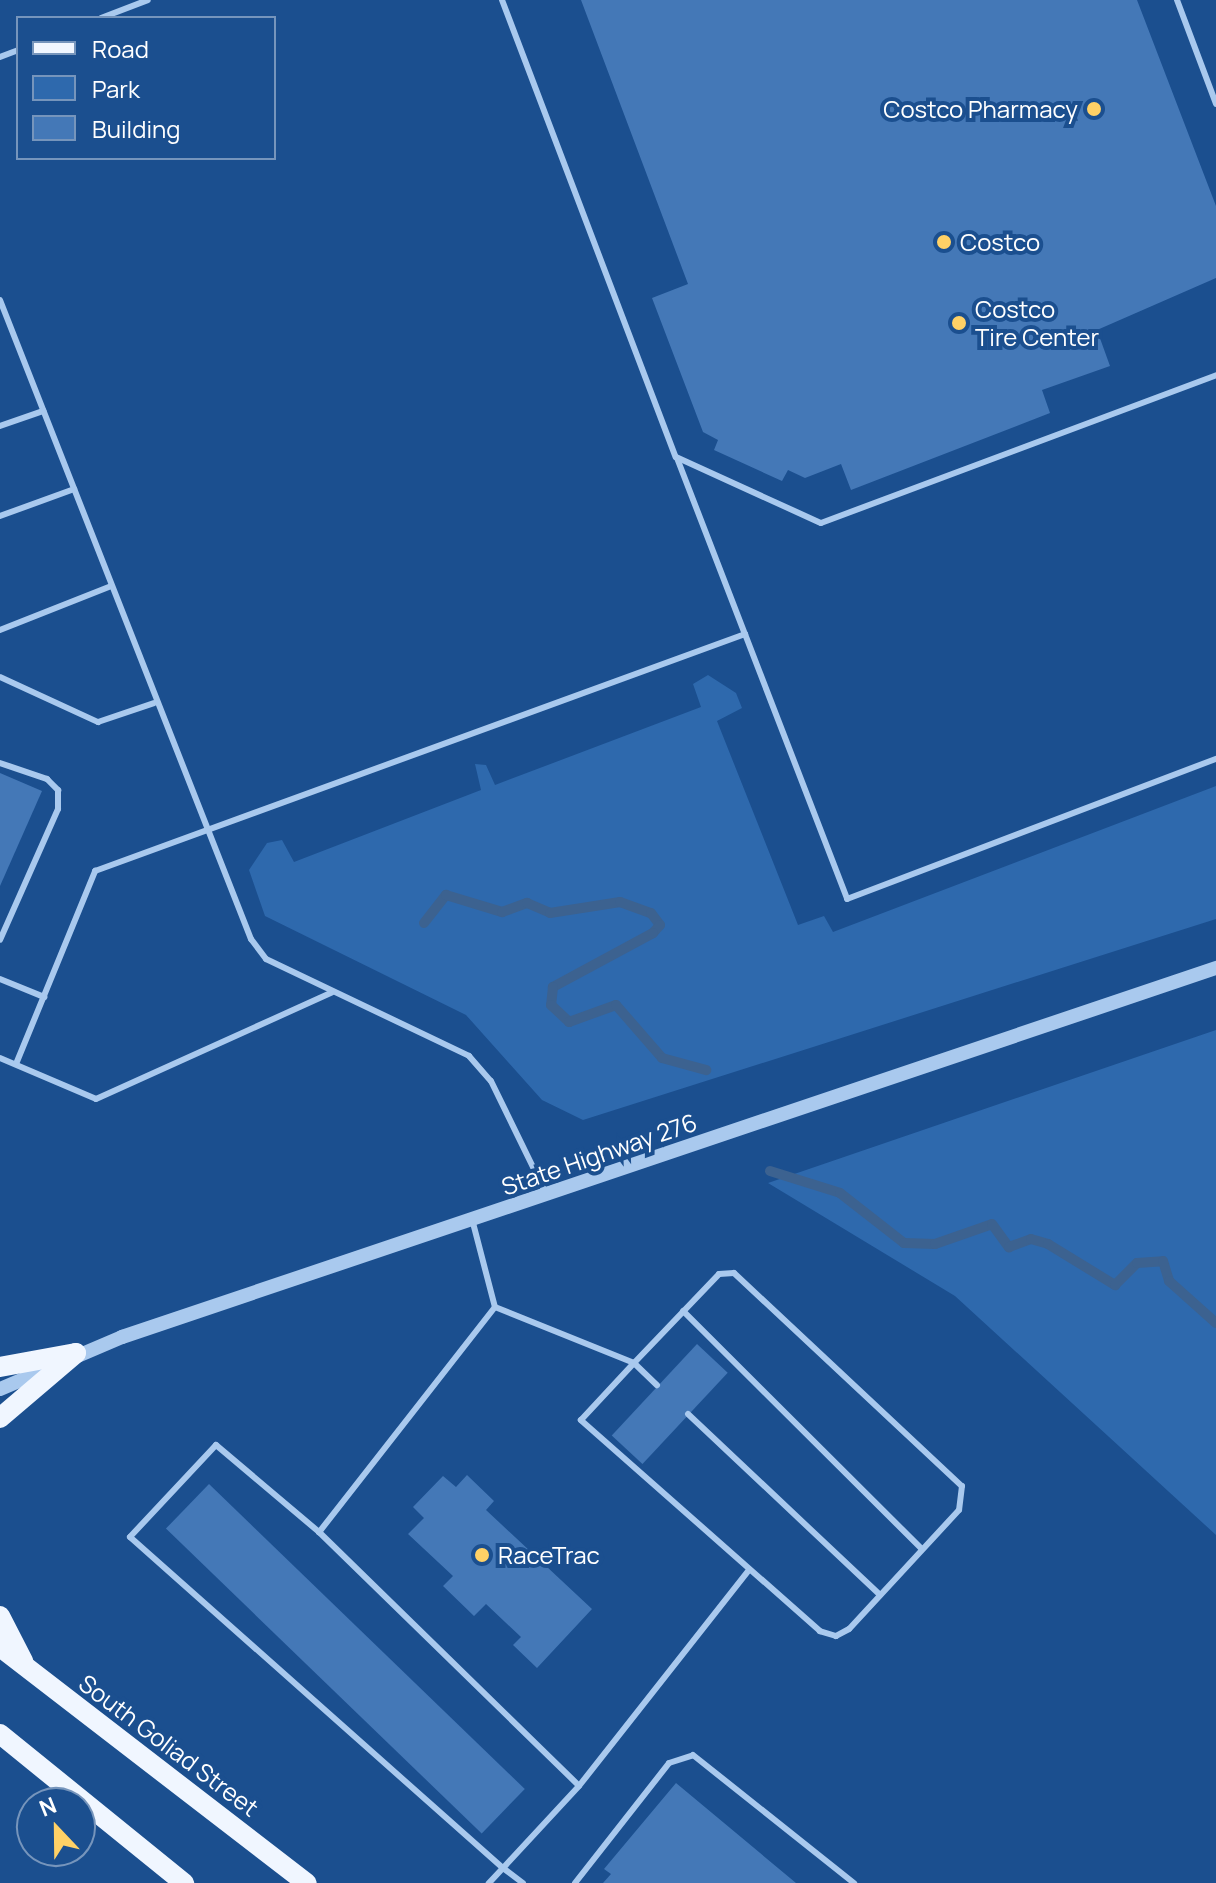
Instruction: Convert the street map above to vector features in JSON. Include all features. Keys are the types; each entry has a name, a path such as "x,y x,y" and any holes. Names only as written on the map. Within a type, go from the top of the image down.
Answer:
{"main road":[{"path":"0,1367 76,1353"},
{"path":"0,1418 76,1353"},
{"path":"0,1616 29,1671"},
{"name":"South Goliad Street","path":"0,1647 307,1883"},
{"path":"0,1734 184,1883"}],"street":[{"name":"State Highway 276","path":"0,1389 76,1353 1216,968"}],"lane":[{"path":"106,16 148,0"},
{"path":"502,0 847,899 1216,759"},
{"path":"1177,0 1216,104"},
{"path":"0,300 154,703 251,939 266,959 331,993 469,1056 491,1081 546,1195"},
{"path":"676,457 821,523 1216,375"},
{"path":"0,426 43,411"},
{"path":"0,516 74,489"},
{"path":"0,630 111,586"},
{"path":"16,1064 95,871 745,634"},
{"path":"0,677 98,722 154,703"},
{"path":"0,763 47,779 58,790 58,809 0,940"},
{"path":"0,979 44,997"},
{"path":"0,1058 96,1099 331,993"},
{"path":"472,1219 495,1307"},
{"path":"734,1273 962,1486 959,1510 880,1595 836,1636 820,1631 581,1420 634,1363 719,1274 734,1273"},
{"path":"495,1307 634,1363 657,1385"},
{"path":"319,1532 495,1307"},
{"path":"683,1311 922,1549"},
{"path":"688,1414 880,1595"},
{"path":"523,1883 130,1537 216,1445 319,1532 579,1786"},
{"path":"489,1883 579,1786 749,1570"},
{"path":"575,1883 669,1763 693,1755 854,1883"}],"green space":[{"path":"708,675 736,693 742,708 717,721 798,925 824,916 833,932 1216,786 1216,919 583,1120 542,1100 466,1015 265,916 249,870 267,843 282,840 294,862 481,790 475,764 486,765 495,785 701,707 693,684"},
{"path":"1216,1030 1216,1535 955,1296 768,1183"}],"building":[{"name":"Costco","path":"581,0 1137,0 1216,206 1216,278 1097,330 1110,366 1042,390 1050,413 851,490 841,464 805,478 788,470 782,481 714,450 718,440 703,432 652,298 688,284"},
{"path":"0,773 42,791 0,886"},
{"path":"697,1344 728,1373 642,1464 612,1435"},
{"name":"RaceTrac","path":"467,1475 494,1501 486,1510 592,1609 537,1668 513,1645 521,1637 486,1604 474,1616 443,1586 453,1576 408,1534 424,1518 413,1507 443,1476 456,1487"},
{"path":"209,1484 525,1789 482,1834 166,1529"},
{"path":"676,1783 796,1883 603,1883 611,1874 604,1869"}],"waterway":[{"path":"424,923 446,895 502,912 527,903 550,913 620,902 651,913 660,925 653,933 553,987 551,1005 569,1022 616,1005 662,1058 706,1070"},
{"path":"770,1171 840,1193 904,1243 935,1244 992,1224 1009,1247 1031,1239 1048,1244 1115,1285 1137,1263 1163,1261 1169,1281 1216,1323"}],"place":[{"name":"Costco Pharmacy","path":"1094,109"},
{"name":"Costco","path":"944,242"},
{"name":"Costco Tire Center","path":"959,323"},
{"name":"RaceTrac","path":"482,1555"}]}
